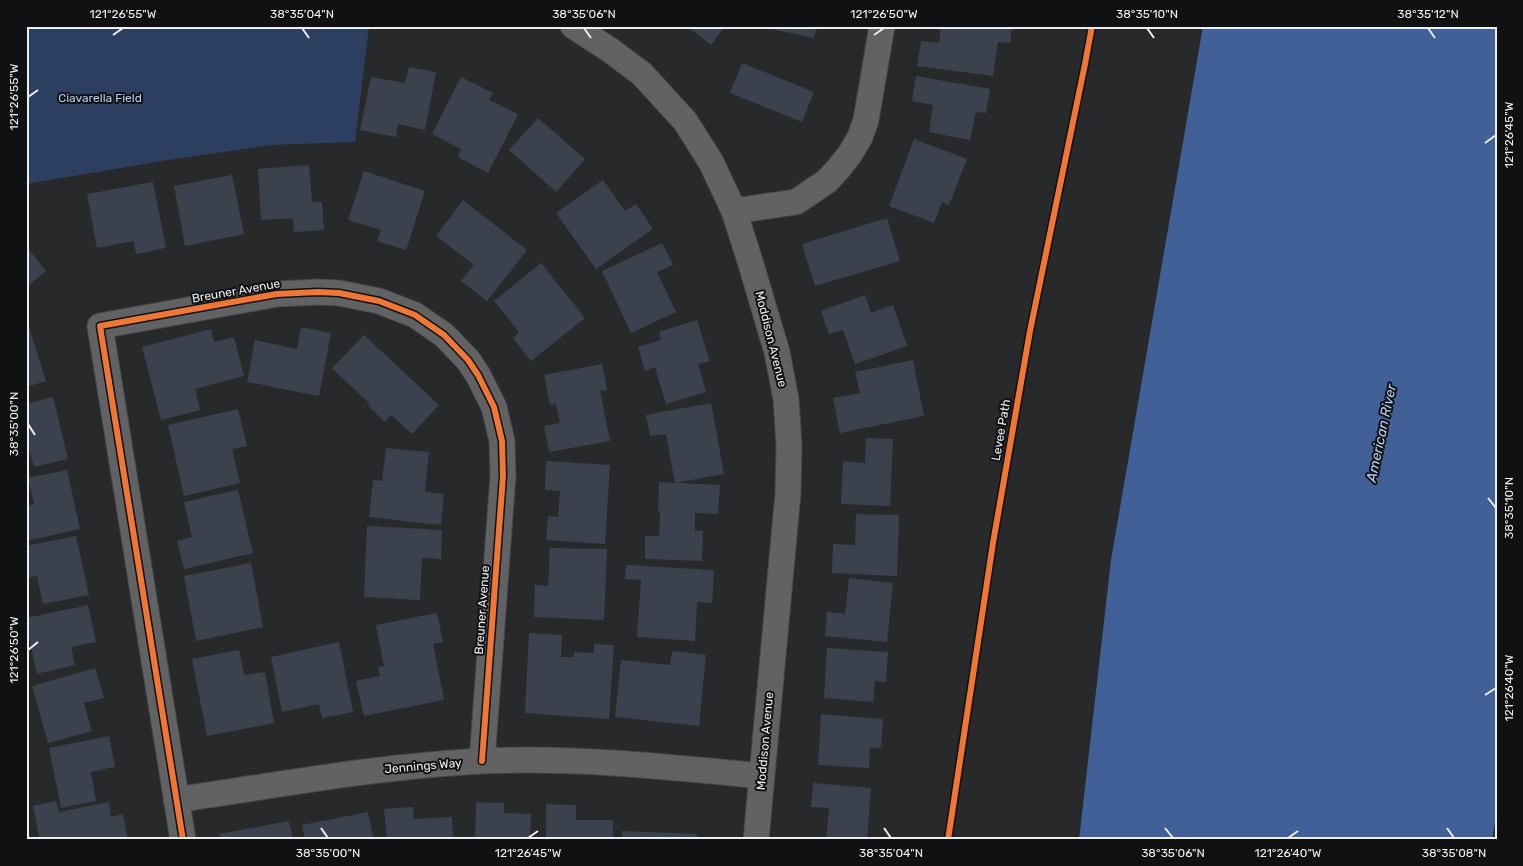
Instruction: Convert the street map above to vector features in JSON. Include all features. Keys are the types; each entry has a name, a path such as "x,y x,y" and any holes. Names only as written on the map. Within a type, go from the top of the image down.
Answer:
{"street":[{"name":"Moddison Avenue","path":"573,26 642,74 685,121 711,162 734,211 777,352 786,399 789,445 788,493 756,840"},
{"path":"734,211 796,202 826,181 839,168 860,137 866,120 882,26"},
{"name":"Breuner Avenue","path":"183,840 100,326 277,294 339,293 379,301 414,315 444,335 468,360 494,407 502,441 503,476 482,761"},
{"name":"Jennings Way","path":"176,800 390,768 482,761 539,760 624,763 762,776"}],"green space":[{"name":"Ciavarella Field","path":"26,26 369,26 355,142 271,145 26,184"}],"water":[{"name":"American River","path":"1203,26 1497,26 1497,811 1492,840 1079,840 1111,560"}],"building":[{"path":"687,26 725,26 711,45"},
{"path":"757,26 817,26 814,38"},
{"path":"941,26 1012,26 1010,43 998,42 993,76 917,66 921,41 939,43"},
{"path":"742,63 814,92 802,122 730,93"},
{"path":"409,67 436,72 425,130 398,124 396,137 360,130 371,77 405,83"},
{"path":"916,76 990,89 986,113 976,112 970,140 929,132 933,105 912,101"},
{"path":"461,77 493,93 489,100 518,114 488,173 458,157 461,149 432,134"},
{"path":"538,118 585,159 556,192 509,150"},
{"path":"914,139 967,159 949,205 942,202 934,223 889,206"},
{"path":"309,165 312,202 322,202 324,230 294,232 293,218 261,220 258,169"},
{"path":"364,171 425,191 406,250 377,241 381,230 348,220"},
{"path":"232,175 244,234 185,246 174,186"},
{"path":"603,180 625,211 636,204 653,229 596,269 556,213"},
{"path":"153,182 166,248 136,254 134,241 97,248 87,194"},
{"path":"463,200 527,250 487,301 461,281 474,265 436,236"},
{"path":"887,218 900,261 815,286 802,244"},
{"path":"662,243 673,265 657,272 676,312 631,333 602,271"},
{"path":"26,246 46,271 26,287"},
{"path":"541,263 585,318 531,361 513,338 519,332 494,301"},
{"path":"865,295 871,313 893,305 907,346 855,364 843,330 829,334 821,311"},
{"path":"26,318 46,381 26,387"},
{"path":"697,320 710,361 698,364 706,392 666,404 655,367 645,371 638,347 661,340 659,332"},
{"path":"301,327 331,333 319,396 247,382 255,340 297,349"},
{"path":"211,329 214,342 234,337 244,376 195,389 200,410 161,420 142,347"},
{"path":"364,335 439,405 412,434 391,415 385,422 368,406 370,404 332,368"},
{"path":"913,360 924,416 840,433 833,398 860,393 855,372"},
{"path":"602,364 607,390 600,391 610,441 549,452 544,426 560,423 556,404 550,405 544,375"},
{"path":"53,397 68,459 34,467 28,445 26,445 26,404"},
{"path":"711,403 724,474 675,483 666,434 650,436 646,415"},
{"path":"238,409 247,446 232,449 240,483 184,496 168,425"},
{"path":"866,438 893,439 890,506 841,504 843,461 865,463"},
{"path":"386,448 429,452 425,492 444,494 441,525 369,517 373,480 382,481"},
{"path":"546,461 610,465 605,544 546,540 548,516 558,517 560,491 545,490"},
{"path":"67,470 80,529 26,541 26,506 34,504 28,478"},
{"path":"659,482 720,485 718,514 695,513 695,531 703,531 702,561 645,559 645,536 659,536"},
{"path":"238,490 253,553 184,569 177,541 192,537 184,502"},
{"path":"856,514 899,515 897,576 832,573 833,544 855,545"},
{"path":"367,526 442,530 441,559 422,558 420,600 364,597"},
{"path":"76,536 89,595 43,604 37,576 26,578 26,546"},
{"path":"550,548 607,549 604,620 534,617 535,585 548,586"},
{"path":"251,563 263,627 196,641 184,576"},
{"path":"626,565 714,570 712,603 697,602 695,641 637,637 641,580 625,579"},
{"path":"849,578 893,583 887,642 825,636 827,612 845,614"},
{"path":"88,605 96,642 71,647 75,665 37,674 26,618"},
{"path":"437,613 443,642 433,644 444,700 364,716 356,681 380,676 378,667 384,666 376,625"},
{"path":"529,633 562,635 561,657 574,657 574,652 594,653 594,644 614,645 609,719 525,713"},
{"path":"339,642 353,712 322,718 319,704 282,712 271,657"},
{"path":"827,648 888,652 886,682 875,681 873,702 824,698"},
{"path":"239,650 244,675 265,672 274,723 207,736 192,659"},
{"path":"672,651 706,655 699,726 615,717 621,660 670,665"},
{"path":"95,668 104,698 84,703 92,731 48,743 32,686"},
{"path":"821,714 883,719 881,748 870,747 869,768 818,765"},
{"path":"109,736 115,767 91,772 96,801 61,808 49,748"},
{"path":"813,783 871,788 867,840 826,840 829,808 811,807"},
{"path":"56,801 59,812 109,802 111,817 123,814 128,840 60,840 60,838 40,840 33,806"},
{"path":"476,802 504,803 504,813 531,814 530,840 475,840"},
{"path":"546,804 576,805 576,820 613,820 613,840 546,840"},
{"path":"413,807 414,819 452,817 453,840 387,840 384,809"},
{"path":"368,812 374,840 305,840 302,825"},
{"path":"289,821 293,840 220,840 219,834"},
{"path":"622,831 697,834 696,840 622,840"}],"cycle path":[{"name":"Levee Path","path":"948,840 993,543 1030,331 1092,26"},
{"path":"183,840 100,326 277,294 339,293 379,301 415,315 444,335 468,360 494,407 502,441 503,476 482,761"}]}
